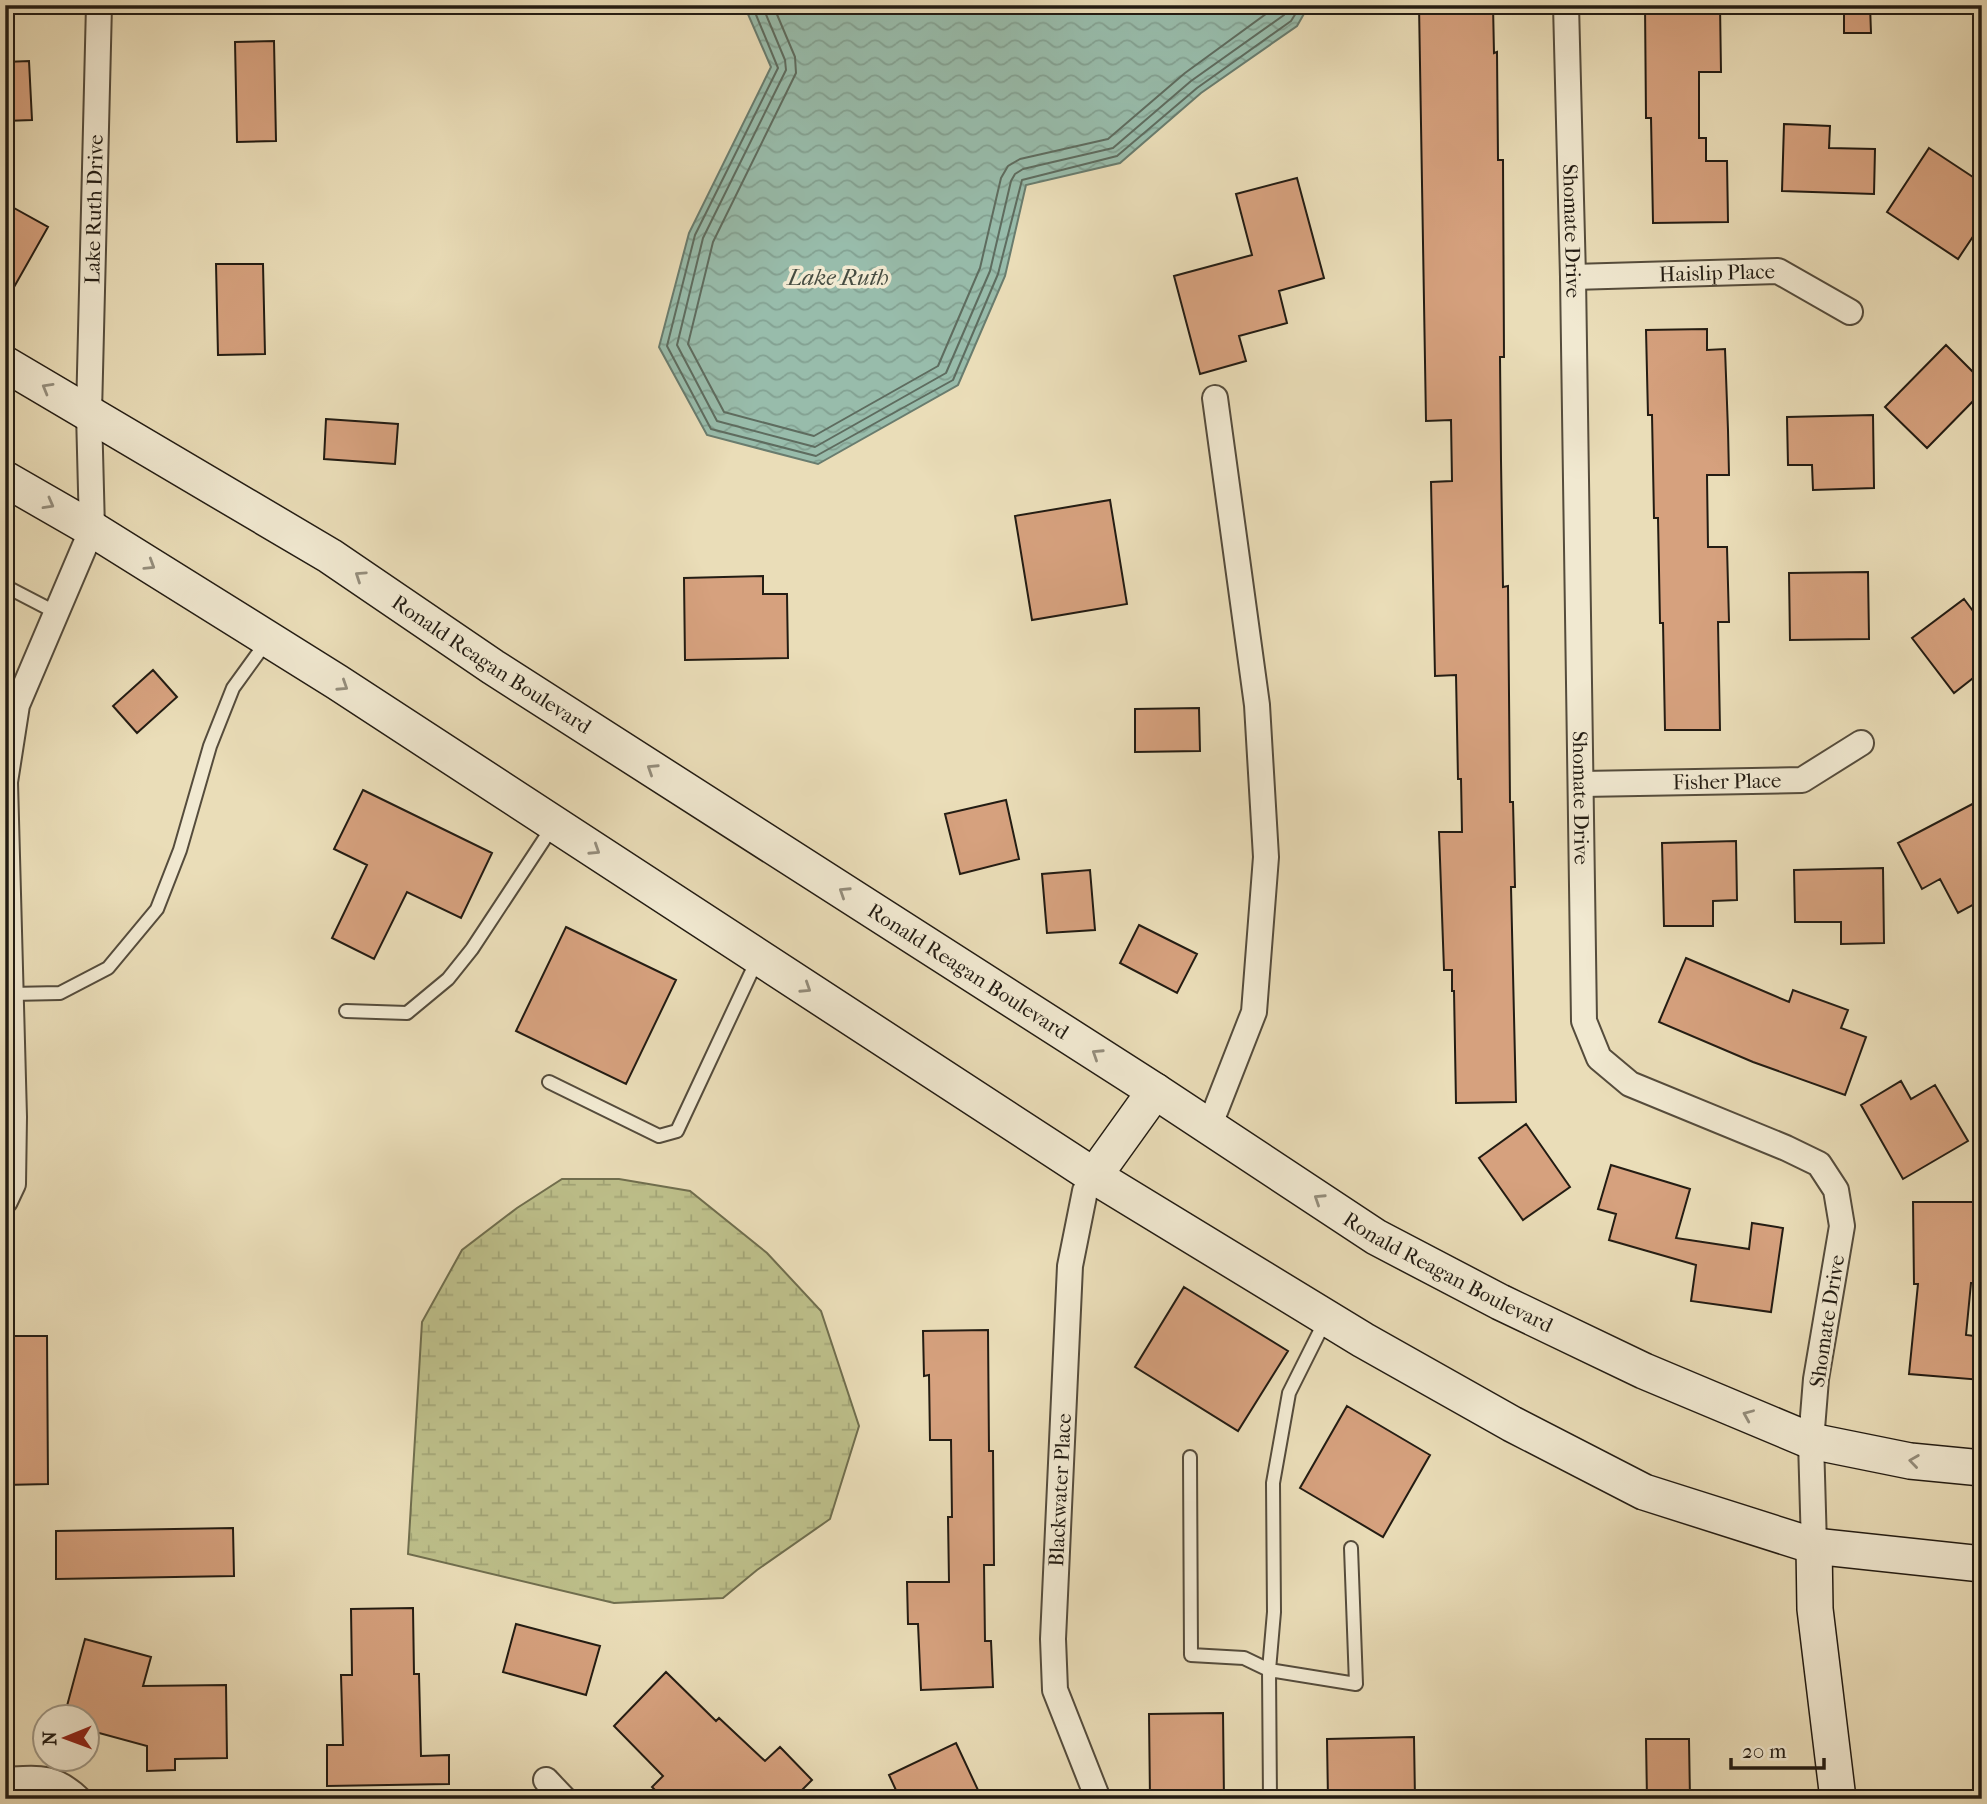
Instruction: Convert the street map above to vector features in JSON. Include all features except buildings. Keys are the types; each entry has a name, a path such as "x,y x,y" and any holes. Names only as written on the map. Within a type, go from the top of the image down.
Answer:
{"main road":[{"name":"Ronald Reagan Boulevard","path":"5,364 330,556 493,667 1155,1091 1376,1237 1489,1296 1644,1371 1811,1441 1910,1461 1982,1468"},
{"path":"5,479 92,529 269,639 1094,1176 1327,1318 1512,1424 1644,1492 1814,1546 1982,1564"},
{"path":"1094,1176 1155,1091"},
{"path":"1814,1546 1815,1609 1838,1799"}],"street":[{"name":"Lake Ruth Drive","path":"92,529 89,412 99,5"},
{"name":"Shomate Drive","path":"1566,5 1582,784 1584,1021 1599,1058 1630,1084 1819,1164 1836,1190 1842,1226 1816,1379 1811,1441 1814,1546"},
{"name":"Haislip Place","path":"1573,277 1778,271 1850,312"},
{"path":"1209,1127 1254,1012 1266,857 1257,705 1215,398"},
{"path":"5,1201 13,1184 5,782 18,705 92,529"},
{"name":"Fisher Place","path":"1582,784 1802,780 1861,743"},
{"name":"Blackwater Place","path":"1094,1176 1085,1191 1070,1266 1053,1639 1055,1690 1098,1799"},
{"path":"5,1780 43,1778 64,1785 79,1799"},
{"path":"546,1780 564,1799"}],"lane":[{"path":"5,586 57,613"},
{"path":"11,994 60,993 108,968 158,909 180,850 211,746 233,688 269,639"},
{"path":"346,1011 407,1013 448,979 472,949 555,823"},
{"path":"549,1082 659,1136 677,1130 758,956"},
{"path":"1270,1799 1269,1670 1273,1612 1273,1483 1289,1393 1327,1318"},
{"path":"1190,1457 1191,1655 1244,1658 1269,1670 1356,1684 1351,1548"}],"green space":[{"path":"562,1179 619,1179 690,1191 767,1253 821,1311 859,1426 830,1519 757,1570 723,1598 614,1603 408,1554 422,1322 462,1250 517,1208"}],"water":[{"name":"Lake Ruth","path":"744,5 1309,5 1297,26 1201,93 1120,163 1026,185 1005,276 958,385 818,464 707,435 659,347 689,233 771,67"}]}
